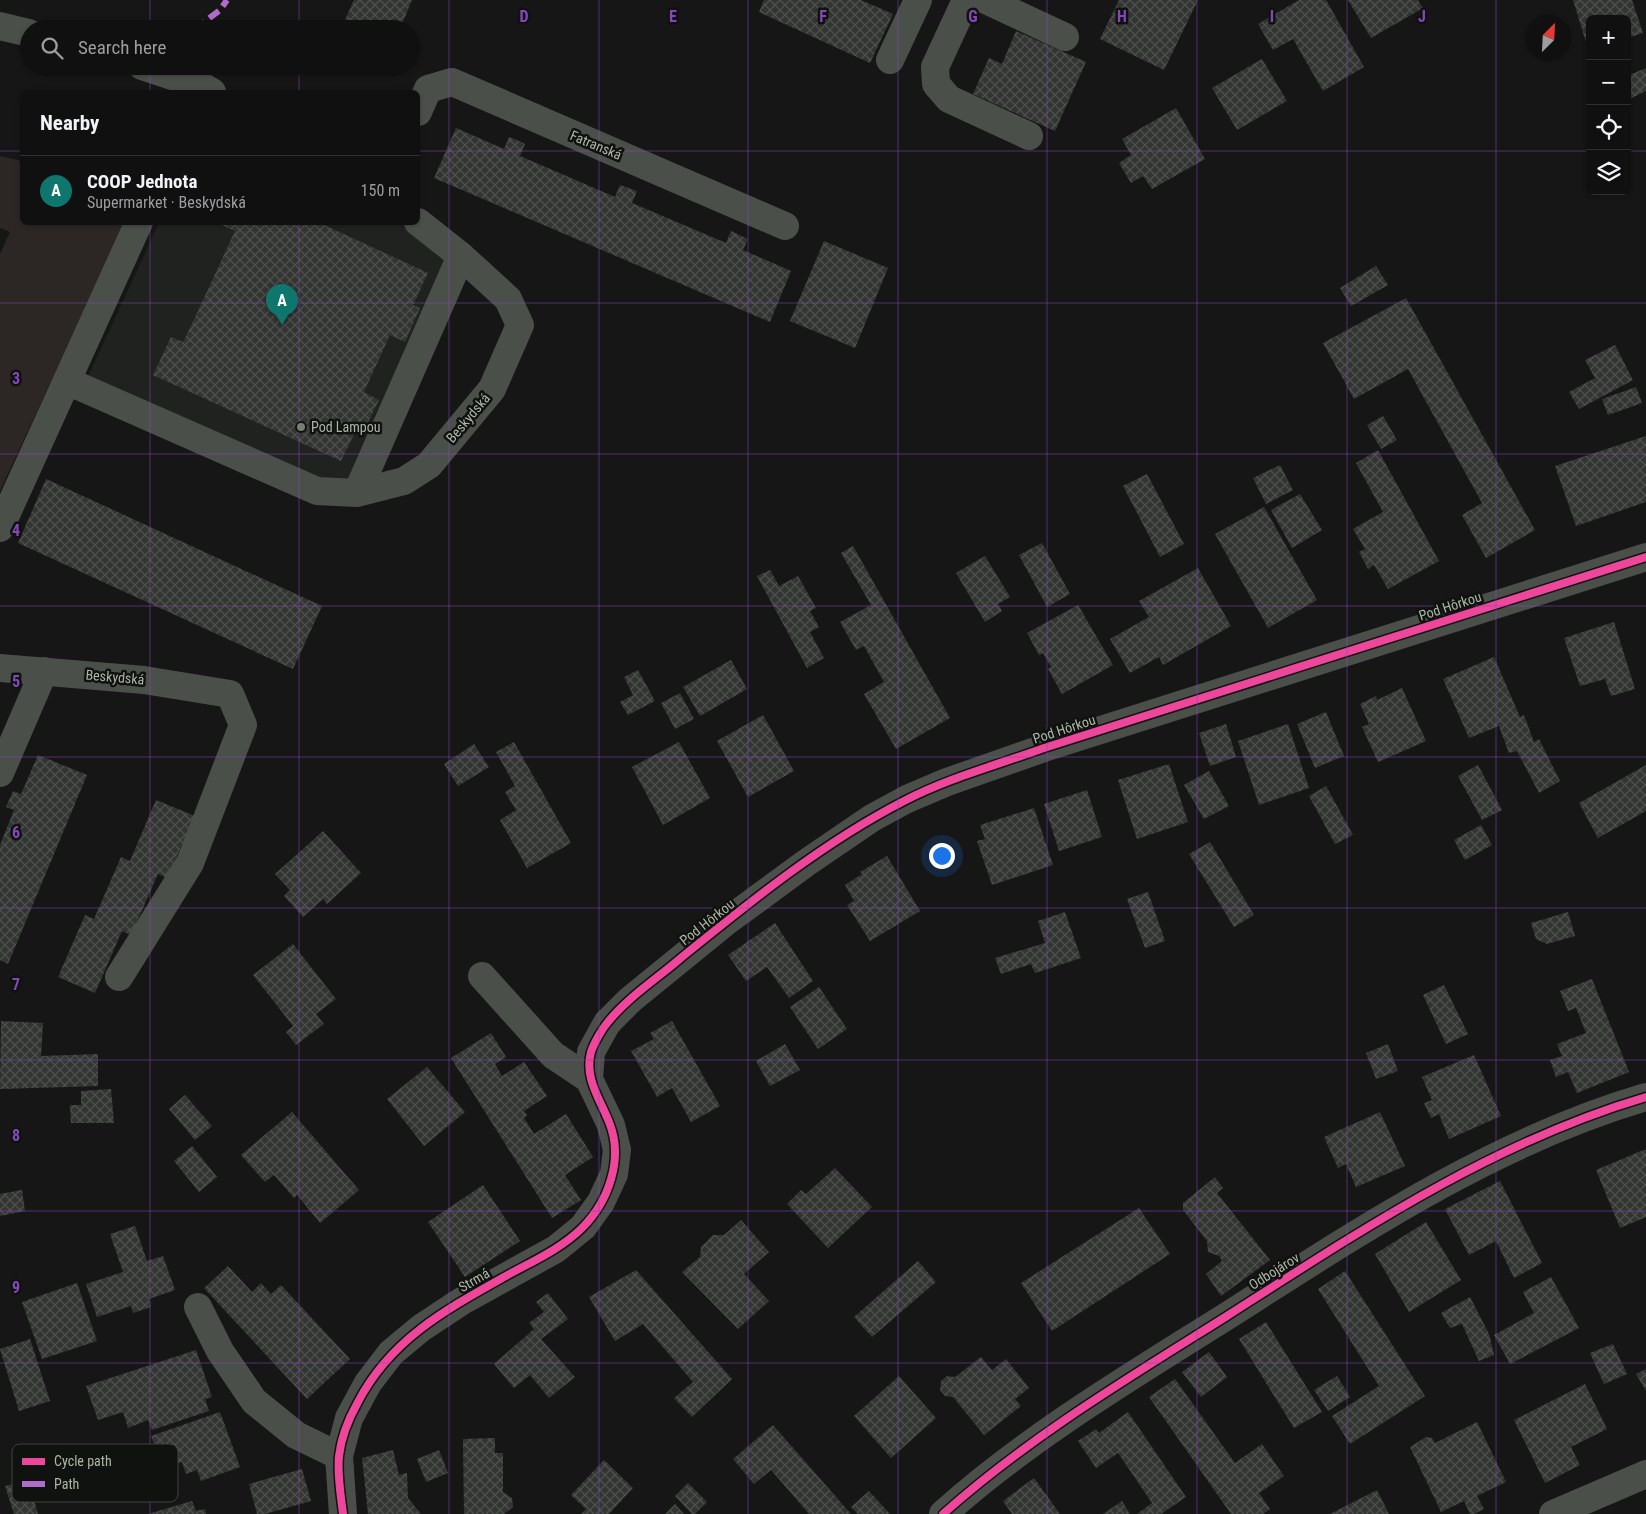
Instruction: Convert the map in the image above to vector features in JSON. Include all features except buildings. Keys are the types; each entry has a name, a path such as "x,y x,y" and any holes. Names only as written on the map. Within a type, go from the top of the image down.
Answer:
{"street":[{"path":"890,60 918,0"},
{"path":"966,0 935,67 936,84 948,99 1029,136"},
{"path":"986,0 1065,37"},
{"path":"0,26 20,31"},
{"path":"165,75 204,90"},
{"name":"Fatranská","path":"420,107 428,89 452,82 785,226"},
{"name":"Beskydská","path":"67,381 317,491 357,493 404,481 429,465 492,389 520,325 508,299 461,256 420,224"},
{"path":"0,528 138,225"},
{"path":"357,493 461,256"},
{"name":"Pod Hôrkou","path":"589,1079 591,1052 607,1023 630,1000 727,921 790,875 872,818 906,800 947,782 1044,748 1646,557"},
{"name":"Beskydská","path":"0,668 144,680 230,694 243,725 190,863 119,977"},
{"path":"0,773 44,671"},
{"path":"482,976 553,1055 589,1079"},
{"name":"Strmá","path":"343,1514 339,1456 349,1418 368,1383 391,1353 421,1328 462,1301 556,1248 583,1228 601,1202 614,1174 617,1150 611,1125 589,1079"},
{"name":"Odbojárov","path":"943,1514 1050,1430 1385,1216 1522,1143 1599,1111 1646,1097"},
{"path":"198,1307 220,1351 254,1401 296,1435 339,1456"},
{"path":"1553,1514 1646,1474"}],"shaded area":[{"path":"0,156 20,161 20,225 124,225 0,491 0,254 10,232 0,228"},
{"path":"420,223 472,248 372,477 322,486 87,379 158,225 420,225"}],"marked path":[{"path":"207,20 220,10 227,0"}],"cycle path":[{"path":"343,1514 338,1471 342,1442 358,1402 371,1380 386,1361 403,1344 440,1315 482,1289 545,1255 574,1236 592,1217 600,1205 611,1178 615,1150 609,1122 591,1080 589,1062 591,1052 603,1028 634,996 789,873 874,817 921,793 955,779 1044,748 1646,557"},
{"path":"943,1514 1010,1459 1081,1409 1378,1221 1481,1164 1535,1138 1590,1116 1646,1097"}],"place":[{"name":"COOP Jednota","path":"282,325"},
{"name":"Pod Lampou","path":"301,427"}]}
